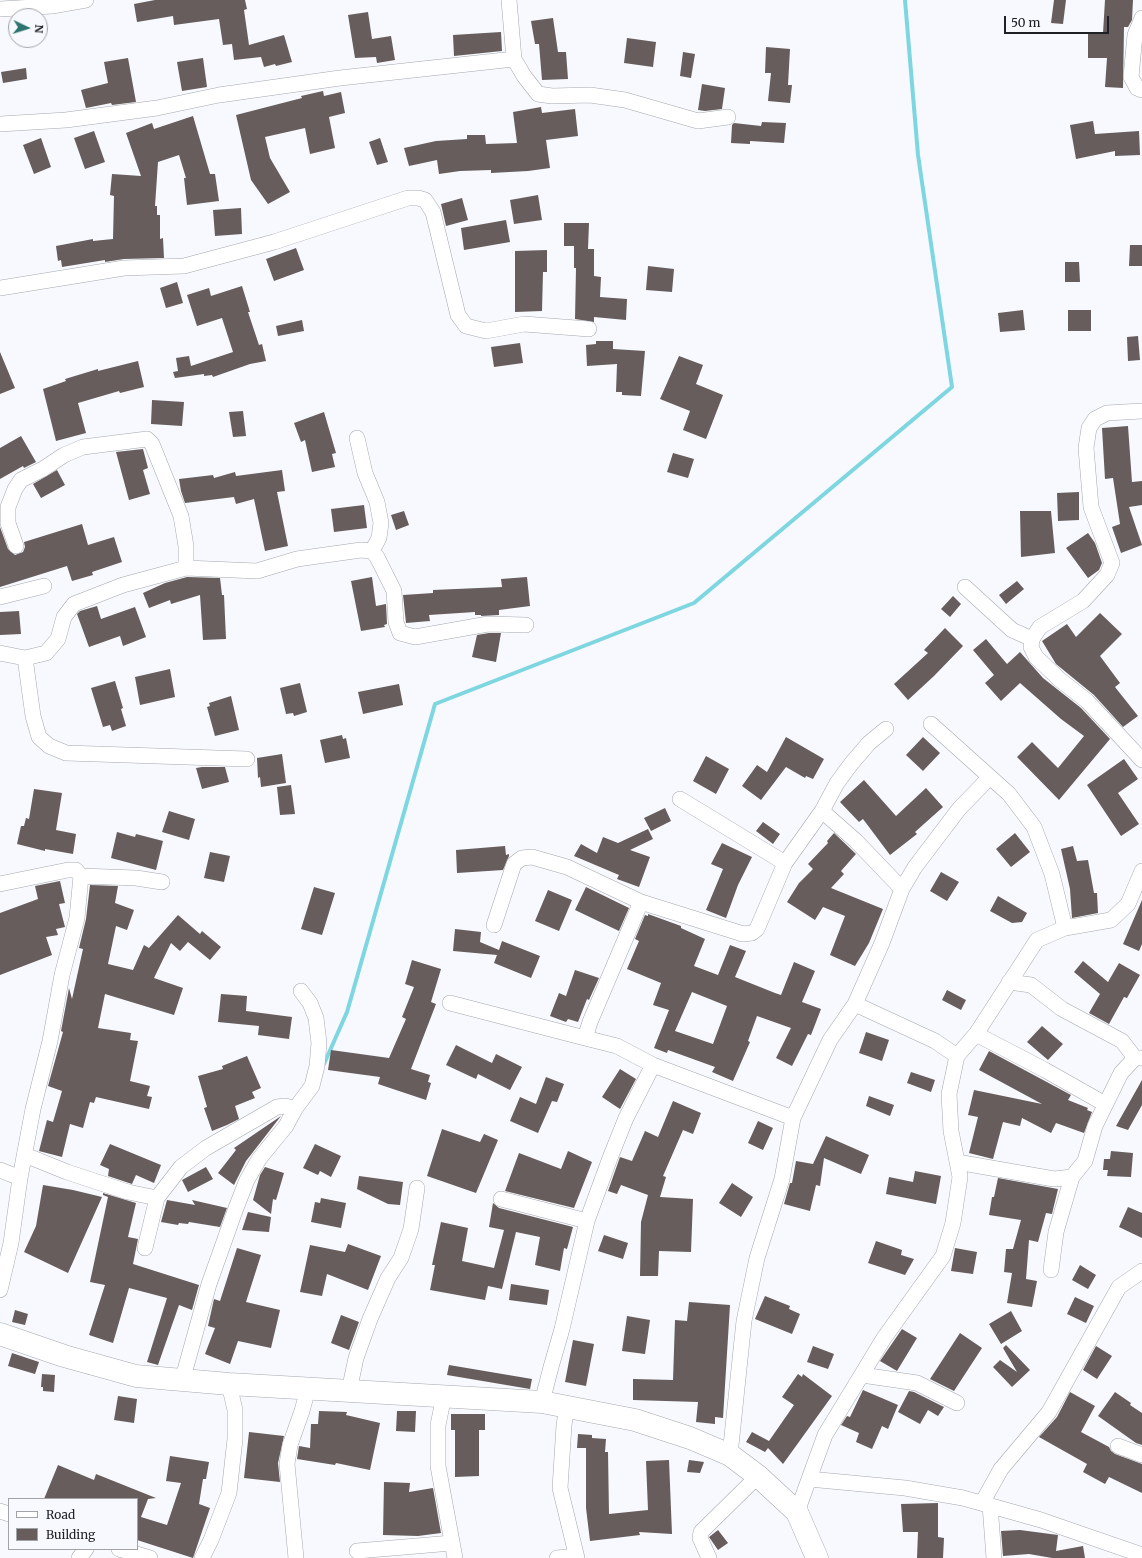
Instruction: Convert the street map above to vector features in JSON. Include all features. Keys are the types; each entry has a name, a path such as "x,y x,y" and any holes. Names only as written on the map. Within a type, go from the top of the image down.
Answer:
{"street":[{"path":"0,9 52,6 86,0"},
{"path":"509,0 514,58 524,76 538,94 552,96 590,95 625,100 698,121 728,117"},
{"path":"1142,18 1135,35 1131,77 1136,88 1142,90"},
{"path":"0,124 66,120 158,108 219,95 340,78 514,58"},
{"path":"0,288 124,268 184,266 274,242 408,198 418,198 425,200 433,212 458,315 466,326 486,331 524,324 589,329"},
{"path":"1142,411 1107,413 1095,419 1089,428 1086,448 1091,507 1112,563 1107,574 1083,601 1040,627 1032,639 1031,647 1036,657 1059,679 1087,701 1142,760"},
{"path":"357,438 365,473 376,502 381,523 379,538 372,551"},
{"path":"16,546 8,523 8,507 15,489 21,480 43,469 64,455 83,447 147,439 152,444 181,516 186,546 186,568"},
{"path":"0,653 25,658 46,653 58,639 64,617 74,604 124,585 186,568 257,571 297,559 361,550 372,551"},
{"path":"372,551 394,591 396,622 400,633 415,637 488,624 526,625"},
{"path":"0,597 44,586"},
{"path":"964,587 1012,630 1032,639"},
{"path":"25,658 33,716 39,737 49,746 66,753 247,759"},
{"path":"931,724 1009,794 1034,827 1052,874 1065,928"},
{"path":"494,925 514,864 522,858 532,857 567,867 641,902 743,934 752,933 758,930 785,863 822,811 837,783 851,764 869,743 886,729"},
{"path":"730,1455 744,1321 757,1258 782,1179 793,1118 830,1040 855,1004 882,943 902,889 915,867 959,809 990,777"},
{"path":"680,799 785,863"},
{"path":"822,811 856,841 902,889"},
{"path":"0,884 68,870 76,870 81,876 77,918 62,975 50,1042 33,1108 20,1178 11,1243 0,1290"},
{"path":"797,1512 825,1435 884,1338 943,1256 953,1223 960,1177 951,1130 949,1094 957,1056 976,1034 1037,940 1065,928 1111,920 1128,904 1142,871"},
{"path":"81,876 136,878 162,882"},
{"path":"585,1038 590,1022 641,902"},
{"path":"1010,982 1031,986 1062,1009 1122,1040 1138,1058 1121,1072 1095,1126 1085,1161 1072,1177 1056,1232 1051,1270"},
{"path":"182,1381 209,1284 236,1208 259,1159 286,1126 295,1109 312,1086 317,1066 319,1043 316,1018 310,1003 300,990"},
{"path":"450,1003 617,1046 653,1065 793,1118"},
{"path":"855,1004 935,1041 957,1056"},
{"path":"976,1034 1045,1070 1105,1104"},
{"path":"542,1402 550,1366 562,1329 587,1221 610,1158 653,1065"},
{"path":"145,1248 157,1198 182,1167 206,1148 277,1107 286,1106 295,1109"},
{"path":"25,1155 67,1172 128,1192 157,1198"},
{"path":"957,1162 1054,1179 1072,1177"},
{"path":"0,1170 20,1178"},
{"path":"349,1391 356,1358 370,1319 388,1278 401,1258 411,1229 417,1188"},
{"path":"501,1199 587,1221"},
{"path":"994,1558 986,1504 1001,1469 1049,1412 1119,1286 1142,1271"},
{"path":"0,1334 64,1356 136,1376 182,1381 542,1402 635,1420 690,1438 730,1455 758,1476 797,1512 817,1558"},
{"path":"862,1375 918,1383 957,1403"},
{"path":"202,1558 211,1540 229,1493 235,1439 235,1410 229,1384"},
{"path":"296,1558 287,1464 290,1445 308,1389"},
{"path":"444,1396 438,1425 438,1466 455,1558"},
{"path":"557,1558 576,1557 560,1488 564,1425 567,1407"},
{"path":"1118,1446 1142,1455"},
{"path":"709,1558 700,1538 701,1532 758,1476"},
{"path":"809,1479 905,1488 986,1504 1041,1520 1142,1555"},
{"path":"357,1551 452,1543"},
{"path":"79,1558 85,1550"},
{"path":"122,1550 150,1558"}],"building":[{"path":"155,0 245,0 247,9 244,10 249,45 284,35 292,62 264,67 261,57 234,60 232,44 223,45 219,19 174,25 173,16 137,22 134,4"},
{"path":"1054,0 1066,0 1063,24 1051,23"},
{"path":"1105,0 1133,0 1132,20 1128,27 1124,27 1123,88 1105,87 1107,58 1088,58 1088,33 1103,33"},
{"path":"368,12 372,39 391,36 395,60 377,63 376,57 355,58 348,15"},
{"path":"553,18 558,52 566,52 568,79 542,80 539,44 535,44 531,21"},
{"path":"501,32 502,51 454,56 453,35"},
{"path":"627,38 656,42 653,67 624,63"},
{"path":"766,47 790,49 788,85 792,85 790,103 768,101 771,73 765,73"},
{"path":"683,52 695,54 691,78 680,76"},
{"path":"128,58 136,102 112,105 111,103 86,108 81,90 108,83 104,62"},
{"path":"203,58 207,87 182,91 177,62"},
{"path":"26,68 27,79 3,83 1,72"},
{"path":"702,84 725,88 722,109 705,111 698,110"},
{"path":"323,91 324,96 341,92 345,113 329,117 335,148 310,154 305,128 265,137 270,158 290,192 268,204 251,180 236,115"},
{"path":"541,107 542,113 575,109 578,136 546,140 550,168 491,173 491,170 460,171 439,174 437,160 409,166 404,148 436,141 467,139 467,135 485,135 486,144 517,143 513,112"},
{"path":"193,116 210,174 215,174 219,201 187,205 184,178 186,178 179,155 158,162 155,206 157,206 157,215 160,215 160,239 163,238 164,258 124,259 105,262 105,260 62,267 61,260 58,261 56,246 93,239 93,241 113,239 114,196 110,195 112,174 141,176 126,133 152,123 154,129"},
{"path":"1093,121 1095,134 1139,131 1140,155 1115,156 1115,151 1076,159 1070,125"},
{"path":"762,122 786,123 784,143 750,141 750,144 731,143 732,125 734,123 761,126"},
{"path":"94,131 105,162 85,169 74,138"},
{"path":"41,138 51,167 34,174 23,145"},
{"path":"380,138 388,162 377,165 369,142"},
{"path":"538,195 542,220 514,224 510,200"},
{"path":"462,198 468,220 446,226 441,204"},
{"path":"241,208 242,234 215,236 213,210"},
{"path":"506,220 510,242 464,250 461,228"},
{"path":"564,223 589,223 588,249 594,249 594,276 601,277 600,297 627,299 626,320 594,317 594,322 575,319 576,268 574,268 574,246 564,246"},
{"path":"1130,245 1142,245 1142,266 1129,266"},
{"path":"296,248 304,270 274,281 266,259"},
{"path":"547,250 547,272 543,272 542,311 515,312 515,251"},
{"path":"1065,262 1079,262 1080,282 1065,282"},
{"path":"648,266 674,269 672,292 646,290"},
{"path":"177,282 183,303 166,308 160,288"},
{"path":"242,286 250,312 248,312 259,345 262,344 266,361 250,364 213,377 212,375 204,376 204,374 175,378 173,372 178,371 176,358 189,356 191,366 233,352 222,318 197,326 187,295 209,288 211,296"},
{"path":"1023,310 1025,330 1000,332 998,313"},
{"path":"1068,310 1091,310 1091,331 1068,331"},
{"path":"302,320 304,331 278,336 276,326"},
{"path":"1138,336 1140,360 1128,361 1127,337"},
{"path":"596,341 613,341 613,349 645,351 641,396 622,395 622,392 616,392 617,364 587,366 586,345 596,344"},
{"path":"520,343 523,363 494,367 491,347"},
{"path":"0,352 15,388 0,394"},
{"path":"679,356 703,365 696,384 723,395 706,439 683,430 690,411 660,399"},
{"path":"138,361 144,387 120,393 119,391 78,403 86,433 56,441 43,389 66,381 65,379 98,369 98,371"},
{"path":"152,400 184,402 182,426 151,424"},
{"path":"243,411 246,436 233,437 229,412"},
{"path":"324,412 336,453 332,454 335,467 312,472 305,440 301,442 294,423"},
{"path":"1128,426 1132,482 1142,481 1142,505 1129,507 1142,545 1121,553 1112,527 1120,524 1113,478 1105,479 1102,428"},
{"path":"21,436 36,462 24,468 23,466 0,479 0,448"},
{"path":"143,449 148,468 143,470 150,494 129,500 116,452"},
{"path":"673,453 694,459 688,478 667,472"},
{"path":"57,470 65,485 41,498 33,484"},
{"path":"282,470 285,491 277,492 288,546 265,551 254,499 236,504 234,497 185,503 179,479 213,475 214,478 235,472 236,476"},
{"path":"1079,492 1079,520 1058,521 1057,493"},
{"path":"364,505 367,528 334,532 331,509"},
{"path":"404,511 409,525 396,530 391,515"},
{"path":"1020,511 1051,511 1055,553 1021,557"},
{"path":"82,524 88,545 114,537 122,562 92,572 93,575 72,581 67,566 0,587 0,527 8,549 15,555 23,552 25,547 24,542"},
{"path":"1088,533 1095,543 1102,563 1099,570 1088,578 1066,548"},
{"path":"187,577 220,578 222,595 224,595 226,639 203,640 200,595 171,604 170,600 149,608 143,593 165,583"},
{"path":"372,577 376,606 386,604 387,624 384,625 385,627 361,631 351,581"},
{"path":"527,577 530,606 499,610 499,615 481,616 475,615 475,612 429,615 430,621 406,623 403,595 433,593 433,590 502,587 501,579"},
{"path":"1017,581 1024,589 1006,604 999,595"},
{"path":"953,596 961,604 950,617 941,609"},
{"path":"97,606 101,619 135,607 146,637 123,646 120,636 89,647 77,614 80,611"},
{"path":"19,611 21,634 0,635 0,612"},
{"path":"1100,613 1122,634 1100,656 1120,683 1115,687 1138,716 1123,727 1094,695 1056,664 1042,641 1067,624 1076,637"},
{"path":"945,628 963,646 908,700 894,684 928,653 924,650"},
{"path":"501,633 496,662 472,657 477,635"},
{"path":"986,639 1007,664 1020,652 1043,678 1081,708 1110,739 1059,800 1017,757 1032,742 1058,768 1084,736 1061,719 1020,683 1001,701 985,683 994,675 973,650"},
{"path":"170,669 175,697 140,705 135,677"},
{"path":"115,681 123,708 121,709 126,726 112,731 110,725 103,727 91,688"},
{"path":"300,683 307,712 294,716 293,713 286,714 280,688"},
{"path":"399,684 403,705 363,714 358,692"},
{"path":"231,696 239,730 215,736 207,707 210,706 209,703"},
{"path":"342,735 343,739 346,738 350,758 325,763 320,740"},
{"path":"786,737 824,759 813,779 806,776 805,778 786,767 761,800 742,786 757,765 767,772"},
{"path":"923,737 940,753 923,771 906,755"},
{"path":"282,754 286,783 261,787 260,777 258,778 257,758"},
{"path":"706,756 729,769 716,794 693,781"},
{"path":"1124,759 1138,779 1118,793 1139,824 1121,836 1087,785"},
{"path":"225,767 229,782 202,789 196,768"},
{"path":"864,780 896,816 926,788 943,807 915,832 917,834 890,855 863,819 859,822 840,802"},
{"path":"291,785 295,814 280,815 277,787"},
{"path":"34,789 62,793 56,830 76,834 73,854 45,849 45,851 17,844 21,826 24,826 26,818 29,819"},
{"path":"665,808 671,821 651,831 644,818"},
{"path":"169,811 195,819 189,840 162,832"},
{"path":"763,822 780,834 773,844 756,831"},
{"path":"648,829 653,839 630,850 650,857 639,887 617,879 619,875 574,856 581,844 597,853 603,837 618,843"},
{"path":"117,832 135,837 136,834 163,841 156,870 111,858"},
{"path":"834,833 856,854 841,871 844,874 831,888 883,909 869,943 855,966 830,955 845,916 823,907 815,920 787,902 799,883 813,869 808,864 828,843 827,841"},
{"path":"1015,833 1030,852 1011,867 996,849"},
{"path":"722,843 752,857 738,885 726,918 706,910 723,869 711,864"},
{"path":"505,846 506,855 509,854 509,856 503,870 457,873 456,850"},
{"path":"1073,846 1077,861 1088,860 1094,893 1097,893 1098,913 1072,918 1070,889 1061,849"},
{"path":"210,852 230,856 224,882 204,878"},
{"path":"941,872 959,882 947,901 930,891"},
{"path":"60,881 65,903 59,904 65,927 56,929 58,935 46,937 52,955 0,975 0,913 38,899 35,886"},
{"path":"90,885 118,886 115,903 134,910 127,930 116,926 108,964 133,970 144,945 149,948 178,915 200,934 202,931 221,947 210,960 188,942 180,951 171,943 154,978 183,988 174,1015 105,994 98,1028 131,1033 130,1040 138,1041 130,1081 150,1086 147,1096 152,1097 149,1109 96,1097 94,1103 90,1102 83,1128 70,1124 62,1157 39,1151 47,1120 53,1122 62,1091 48,1086 63,1032 61,1031 69,988 72,999 83,949 79,948 86,919"},
{"path":"314,887 335,893 322,935 301,929"},
{"path":"586,887 629,908 619,931 575,910"},
{"path":"548,890 572,900 559,931 535,921"},
{"path":"998,896 1027,913 1022,922 1012,923 990,911"},
{"path":"1142,900 1142,944 1139,951 1123,944"},
{"path":"648,914 681,926 681,928 705,939 694,966 718,975 730,945 746,951 735,977 781,995 794,962 815,971 802,1002 821,1009 811,1035 808,1034 792,1066 776,1058 791,1028 757,1016 748,1041 750,1042 733,1081 712,1072 715,1067 668,1050 667,1053 654,1048 669,1010 653,1005 661,983 627,969 639,941 635,939 645,915 648,916","holes":["692,992 727,1006 713,1044 675,1031"]},
{"path":"455,929 481,932 480,942 499,950 502,941 540,956 531,978 494,963 497,955 453,951"},
{"path":"412,960 441,969 431,1002 436,1004 411,1069 430,1075 428,1082 431,1083 426,1100 378,1084 380,1077 328,1070 331,1050 389,1058 406,1019 402,1017 414,987 405,984"},
{"path":"1083,961 1108,982 1119,963 1140,975 1127,998 1124,997 1109,1024 1089,1013 1100,994 1074,972"},
{"path":"575,970 599,978 589,1000 587,999 578,1022 568,1019 566,1022 550,1016 559,993 566,996"},
{"path":"947,990 966,1000 961,1010 942,1000"},
{"path":"221,994 247,996 246,1011 292,1017 289,1039 258,1035 259,1026 218,1022"},
{"path":"1042,1026 1063,1044 1048,1060 1027,1042"},
{"path":"866,1032 889,1040 882,1061 859,1053"},
{"path":"456,1045 492,1063 496,1054 522,1067 510,1090 478,1074 476,1079 446,1065"},
{"path":"989,1051 1071,1095 1068,1100 1088,1108 1087,1110 1092,1112 1084,1133 1056,1123 1051,1133 1022,1118 1020,1126 1003,1122 993,1159 969,1153 978,1117 968,1115 974,1090 1042,1104 979,1070"},
{"path":"247,1056 261,1088 252,1092 255,1098 235,1106 239,1119 212,1131 204,1108 207,1107 198,1076 223,1069 222,1066"},
{"path":"620,1069 636,1079 620,1109 602,1097"},
{"path":"911,1072 935,1080 931,1092 907,1083"},
{"path":"546,1077 564,1084 557,1102 552,1101 538,1133 510,1121 520,1097 536,1104"},
{"path":"1142,1080 1142,1105 1128,1130 1116,1126"},
{"path":"869,1096 894,1105 890,1116 866,1106"},
{"path":"673,1101 701,1113 693,1134 683,1130 663,1176 666,1177 660,1197 693,1199 691,1252 659,1251 658,1276 640,1276 641,1222 648,1195 621,1185 617,1194 608,1191 620,1157 632,1161 645,1131 658,1137"},
{"path":"281,1116 246,1161 234,1185 218,1173 236,1150 234,1148"},
{"path":"758,1121 773,1128 763,1150 748,1143"},
{"path":"442,1129 480,1142 484,1134 498,1140 476,1193 427,1176"},
{"path":"826,1136 869,1155 861,1174 824,1158 820,1186 816,1185 810,1211 784,1204 790,1183 792,1183 796,1161 813,1164"},
{"path":"110,1144 161,1165 154,1183 136,1175 132,1184 108,1176 109,1169 100,1165"},
{"path":"315,1144 341,1156 331,1177 320,1171 318,1175 303,1168"},
{"path":"568,1151 592,1162 574,1208 505,1191 519,1153 561,1169"},
{"path":"1111,1151 1133,1153 1131,1177 1107,1176 1108,1170 1103,1170 1104,1159 1110,1159"},
{"path":"206,1167 213,1179 188,1192 182,1180"},
{"path":"265,1167 284,1173 276,1200 273,1199 271,1214 253,1200 260,1175"},
{"path":"915,1171 941,1176 936,1204 886,1194 889,1177 913,1182"},
{"path":"359,1176 403,1182 400,1205 388,1204 357,1189"},
{"path":"998,1178 1058,1189 1052,1214 1046,1213 1038,1242 1029,1240 1026,1279 1037,1281 1032,1307 1007,1303 1012,1273 1004,1272 1006,1249 1013,1249 1021,1220 989,1215 992,1197 994,1197"},
{"path":"732,1183 753,1197 741,1217 719,1203"},
{"path":"43,1185 102,1197 68,1273 24,1252 36,1226"},
{"path":"103,1193 136,1203 128,1237 138,1239 133,1264 199,1285 192,1310 179,1305 158,1365 147,1362 167,1298 129,1288 113,1343 89,1335 105,1285 90,1282 108,1197 103,1195"},
{"path":"321,1198 346,1203 341,1228 311,1222 315,1202 320,1203"},
{"path":"167,1200 195,1205 192,1200 227,1208 220,1227 189,1222 188,1224 179,1223 178,1225 161,1222"},
{"path":"493,1203 499,1208 573,1227 567,1249 564,1248 560,1271 535,1265 540,1237 516,1232 502,1289 488,1286 485,1300 430,1290 435,1265 432,1265 441,1222 468,1228 462,1261 494,1268 504,1230 489,1227"},
{"path":"1128,1207 1142,1213 1142,1238 1119,1227"},
{"path":"248,1212 271,1217 269,1232 242,1230"},
{"path":"604,1235 628,1243 623,1259 598,1251"},
{"path":"876,1241 902,1250 901,1255 914,1259 905,1275 868,1263"},
{"path":"348,1244 381,1256 368,1290 327,1274 322,1296 300,1292 310,1245 345,1252"},
{"path":"237,1248 261,1255 246,1302 280,1310 271,1348 238,1341 230,1364 205,1354 215,1328 208,1326 214,1299 220,1301"},
{"path":"955,1248 977,1252 973,1274 951,1271"},
{"path":"1080,1265 1096,1275 1088,1289 1072,1280"},
{"path":"511,1284 549,1290 547,1305 509,1300"},
{"path":"765,1296 790,1306 789,1309 800,1314 792,1334 755,1319"},
{"path":"1075,1297 1094,1306 1086,1323 1067,1314"},
{"path":"689,1302 730,1305 723,1418 715,1417 715,1424 696,1422 698,1402 633,1400 633,1379 673,1380 675,1320 687,1321"},
{"path":"15,1310 28,1314 25,1325 12,1322"},
{"path":"1011,1311 1022,1331 1001,1344 989,1324"},
{"path":"341,1315 359,1322 349,1350 331,1343"},
{"path":"627,1316 650,1320 645,1354 622,1351"},
{"path":"902,1329 917,1338 897,1371 880,1361"},
{"path":"960,1333 982,1348 954,1391 930,1379"},
{"path":"573,1340 594,1344 586,1386 565,1382"},
{"path":"1006,1345 1030,1370 1012,1387 993,1367 1000,1360 1017,1372 1003,1348"},
{"path":"813,1346 834,1354 828,1369 807,1362"},
{"path":"1096,1346 1112,1356 1097,1379 1083,1370"},
{"path":"12,1353 39,1362 35,1374 8,1366"},
{"path":"449,1365 532,1379 530,1389 447,1375"},
{"path":"42,1374 55,1375 54,1392 43,1391 43,1387 41,1387"},
{"path":"798,1374 802,1377 803,1374 832,1396 783,1464 768,1448 765,1452 746,1442 752,1432 769,1441 794,1405 782,1397"},
{"path":"863,1390 898,1405 888,1429 882,1426 872,1449 856,1442 859,1433 841,1425 847,1416 850,1417"},
{"path":"909,1391 944,1407 938,1416 928,1410 920,1424 898,1412"},
{"path":"1070,1392 1095,1406 1081,1432 1109,1447 1115,1454 1142,1464 1142,1493 1109,1477 1105,1484 1083,1472 1087,1464 1039,1437 1057,1417"},
{"path":"1115,1392 1142,1413 1142,1445 1136,1443 1098,1416"},
{"path":"118,1396 137,1399 134,1423 114,1420"},
{"path":"319,1411 347,1412 346,1415 380,1423 370,1470 336,1463 335,1465 297,1459 299,1446 310,1448 311,1424 318,1424"},
{"path":"397,1411 416,1411 415,1432 396,1431"},
{"path":"451,1414 485,1414 485,1430 479,1430 479,1476 455,1477 455,1430 451,1430"},
{"path":"249,1432 284,1436 278,1463 280,1482 244,1478"},
{"path":"578,1434 592,1435 592,1438 606,1439 605,1452 608,1452 609,1514 648,1510 646,1461 669,1460 672,1534 639,1532 640,1535 590,1541 586,1508 586,1448 577,1448"},
{"path":"170,1456 209,1462 206,1479 203,1479 199,1504 210,1508 193,1558 138,1540 138,1498 44,1498 58,1465 94,1480 96,1474 156,1498 148,1499 141,1517 167,1525 181,1483 166,1481"},
{"path":"689,1460 704,1462 700,1473 687,1472"},
{"path":"384,1482 410,1483 409,1492 433,1488 441,1533 418,1536 383,1535"},
{"path":"938,1503 938,1537 944,1538 943,1558 917,1558 918,1532 903,1532 901,1504"},
{"path":"718,1530 728,1543 718,1550 709,1537"},
{"path":"1020,1530 1058,1535 1056,1551 1083,1546 1085,1558 1052,1558 1029,1554 1003,1556 1001,1531"}],"waterway":[{"path":"324,1064 347,1012 435,704 694,603 952,387 918,155 905,0"}]}
